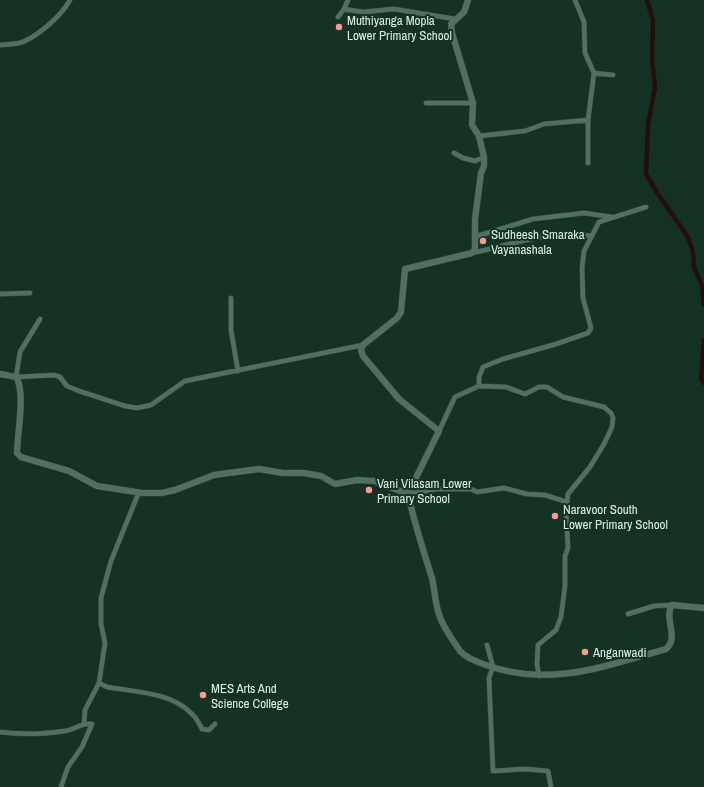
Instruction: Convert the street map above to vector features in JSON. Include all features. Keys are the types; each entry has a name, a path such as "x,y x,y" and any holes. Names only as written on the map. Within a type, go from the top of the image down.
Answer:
{"street":[{"path":"0,45 14,44 25,41 47,26 66,7 70,0"},
{"path":"338,17 348,0"},
{"path":"468,0 464,12 455,18 451,24 452,33 473,103 472,125 479,136 484,157 484,166 475,218 475,249 472,253"},
{"path":"575,0 584,22 584,53 594,73 588,120 588,163"},
{"path":"344,9 363,12 394,9 455,18"},
{"path":"594,73 613,75"},
{"path":"426,103 473,103"},
{"path":"479,136 525,131 544,124 588,120"},
{"path":"454,153 463,158 475,161 484,157"},
{"path":"479,386 479,377 483,367 503,359 588,333 590,328 583,298 582,268 584,251 599,222 646,207"},
{"path":"474,237 533,219 584,213 613,218"},
{"path":"0,374 16,377 54,375 60,377 67,386 125,406 137,408 151,405 185,381 363,345 397,318 401,312 405,269 410,266 472,253 524,239 582,234 592,236"},
{"path":"0,294 30,293"},
{"path":"231,298 231,330 238,371"},
{"path":"40,319 20,352 16,377 20,391 17,453 21,457 69,471 97,486 139,492 162,493 214,475 259,469 283,473 304,473 321,476 335,484 356,480 374,481 408,494 437,489 471,489 477,492 504,488 527,494 544,495 567,502"},
{"path":"363,345 361,350 363,356 399,398 439,431"},
{"path":"539,676 537,664 538,645 556,630 561,617 565,586 565,556 568,548 568,494 590,467 609,434 613,418 611,412 604,407 563,397 547,387 539,387 525,394 506,387 479,386 455,397 408,494 433,585 440,617 461,652 473,660 493,667 539,676 575,674 666,649 671,645 672,638 670,615 672,605"},
{"path":"84,724 85,710 99,683 105,643 101,624 101,598 111,561 139,492"},
{"path":"628,614 654,606 672,605 704,608"},
{"path":"487,645 493,667 489,678 492,771 525,769 548,771 551,787"},
{"path":"99,683 107,687 164,696 178,703 192,713 202,729 209,730 215,724"},
{"path":"0,732 28,734 58,732 67,731 84,724 92,724 82,747 68,767 62,787"}],"waterway":[{"path":"647,0 653,20 652,59 655,87 648,125 646,174 688,237 693,252 694,267 702,286 704,305"},
{"path":"704,340 701,379 704,383"}],"place":[{"name":"Muthiyanga Mopla Lower Primary School","path":"339,27"},
{"name":"Sudheesh Smaraka Vayanashala","path":"483,241"},
{"name":"Vani Vilasam Lower Primary School","path":"369,490"},
{"name":"Naravoor South Lower Primary School","path":"555,516"},
{"name":"Anganwadi","path":"585,652"},
{"name":"MES Arts And Science College","path":"203,695"}]}
